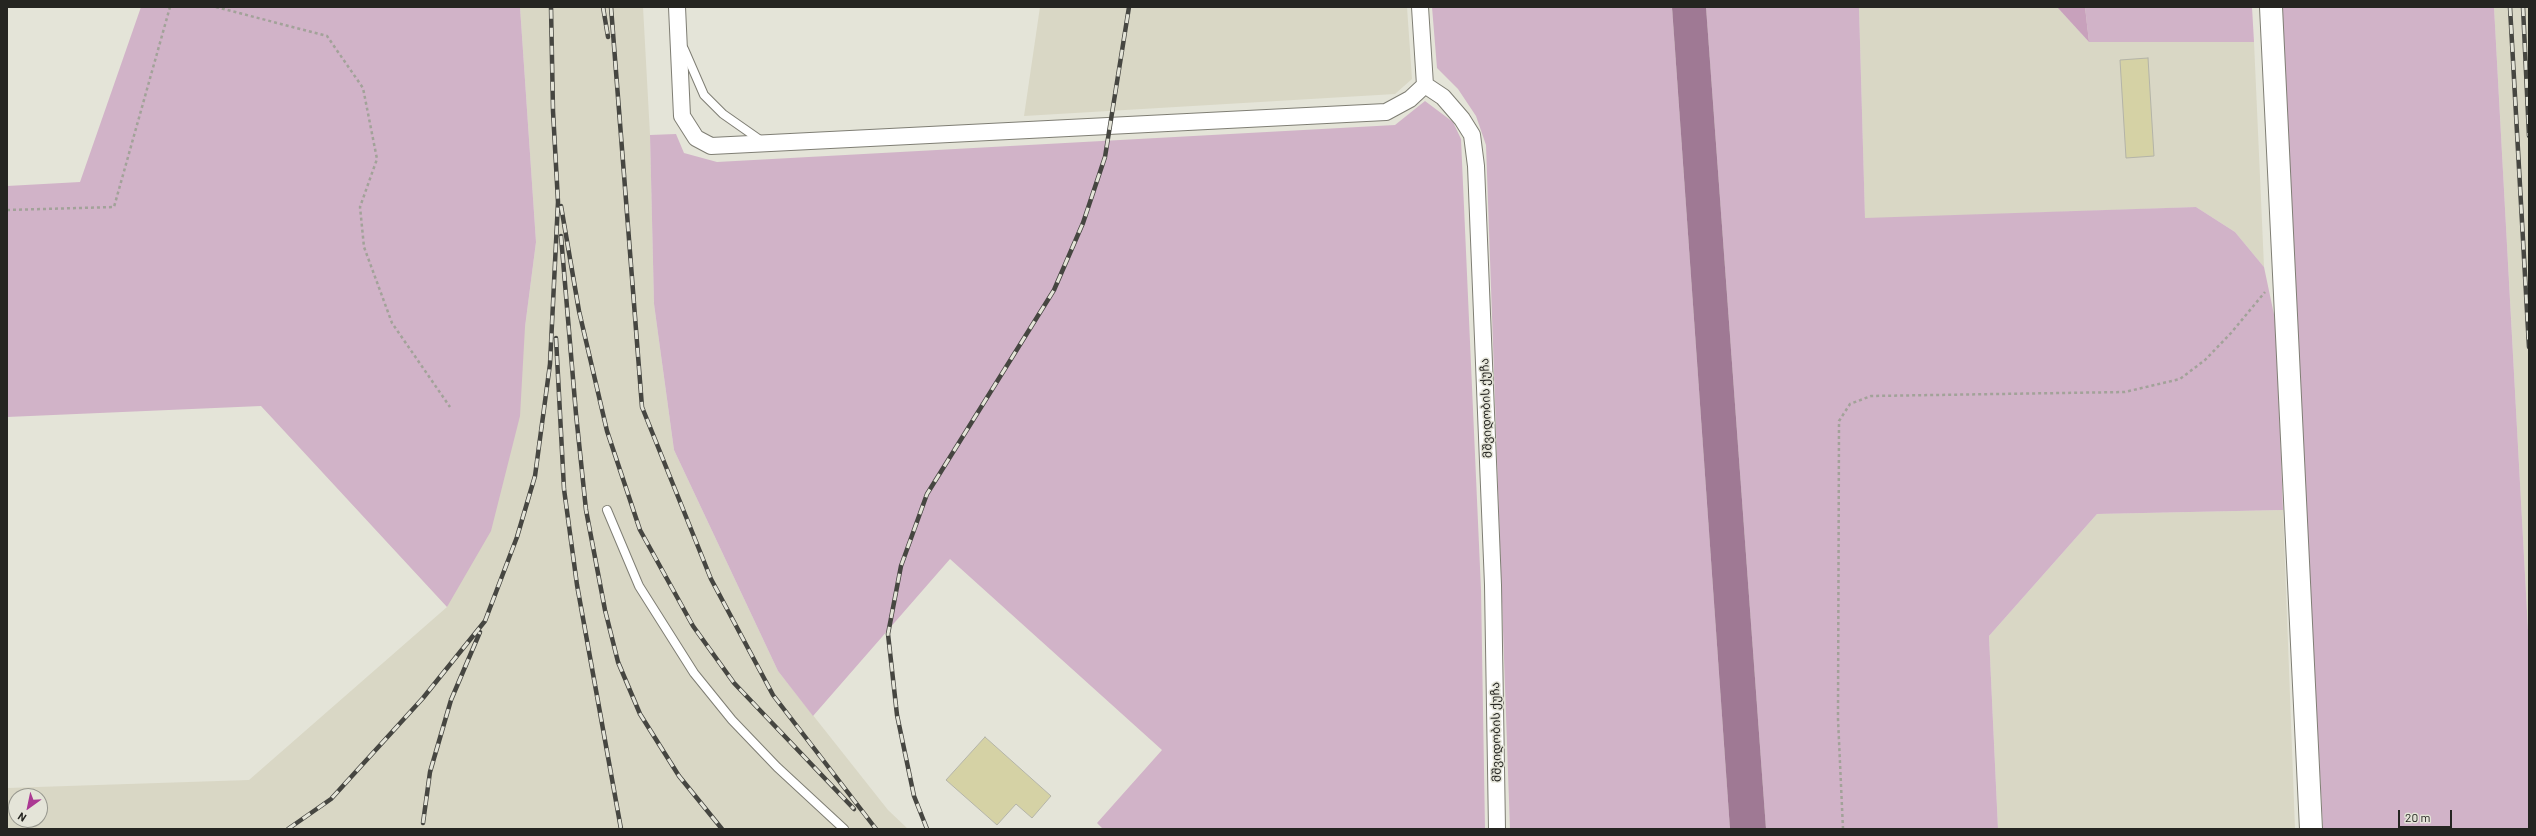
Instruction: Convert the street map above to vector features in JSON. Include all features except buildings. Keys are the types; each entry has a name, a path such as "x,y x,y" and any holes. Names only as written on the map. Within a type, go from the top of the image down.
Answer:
{"main road":[{"path":"2271,7 2311,829"}],"street":[{"path":"677,7 682,116 696,138 711,146 1386,112 1410,99 1425,86 1420,7"},
{"name":"მშვიდობის ქუჩა","path":"1425,86 1443,97 1462,119 1472,135 1476,166 1493,585 1497,829"}],"lane":[{"path":"678,31 687,58 704,95 723,114 766,143"},
{"path":"607,510 639,586 694,673 732,720 777,767 844,829"}],"path":[{"path":"7,210 114,208 170,7"},
{"path":"216,7 327,36 363,88 377,159 360,207 364,246 392,323 450,407"},
{"path":"1843,829 1838,719 1839,421 1850,404 1871,396 2125,392 2180,379 2205,360 2231,333 2284,269"}],"shaded area":[{"path":"141,7 520,7 536,242 525,327 520,416 491,531 447,607 261,406 7,417 7,186 80,182"},
{"path":"520,7 643,7 650,135 654,304 674,450 778,671 888,810 908,829 7,829 7,788 249,780 447,607 525,327 536,242"},
{"path":"1040,7 1407,7 1412,79 1395,94 1024,116"},
{"path":"1432,7 1672,7 1730,829 1510,829 1486,145 1476,116 1458,89 1437,68"},
{"path":"1672,7 1706,7 1766,829 1730,829"},
{"path":"1706,7 1859,7 1865,218 2196,207 2235,232 2264,267 2276,324 2283,510 2097,514 1989,636 1998,829 1766,829"},
{"path":"1859,7 2057,7 2089,42 2254,42 2264,267 2235,232 2196,207 1865,219"},
{"path":"2057,7 2085,7 2089,42"},
{"path":"2085,7 2252,7 2254,42 2089,42"},
{"path":"2279,7 2494,7 2529,648 2529,829 2323,829"},
{"path":"2494,7 2529,7 2529,648"},
{"path":"1425,101 1453,122 1461,139 1481,590 1485,829 1103,829 1097,823 1162,750 950,559 813,716 778,671 674,450 654,304 650,135 676,134 684,153 717,162 1395,125"},
{"path":"2283,510 2295,829 1998,829 1989,636 2097,514"}],"railway":[{"path":"288,829 331,799 423,698 485,621 517,537 535,476 550,364 558,202 553,111 551,7"},
{"path":"603,7 608,37"},
{"path":"611,7 642,407 711,579 773,695 876,829"},
{"path":"927,829 914,796 897,715 888,634 901,566 927,494 1054,290 1083,223 1105,157 1129,7"},
{"path":"2510,7 2529,347"},
{"path":"2523,7 2529,136"},
{"path":"561,206 579,311 607,431 640,530 693,626 734,683 854,809"},
{"path":"561,236 576,414 586,510 605,610 618,662 640,714 679,776 722,829"},
{"path":"556,338 564,489 577,585 621,829"},
{"path":"423,823 430,772 451,700 480,632"}]}
